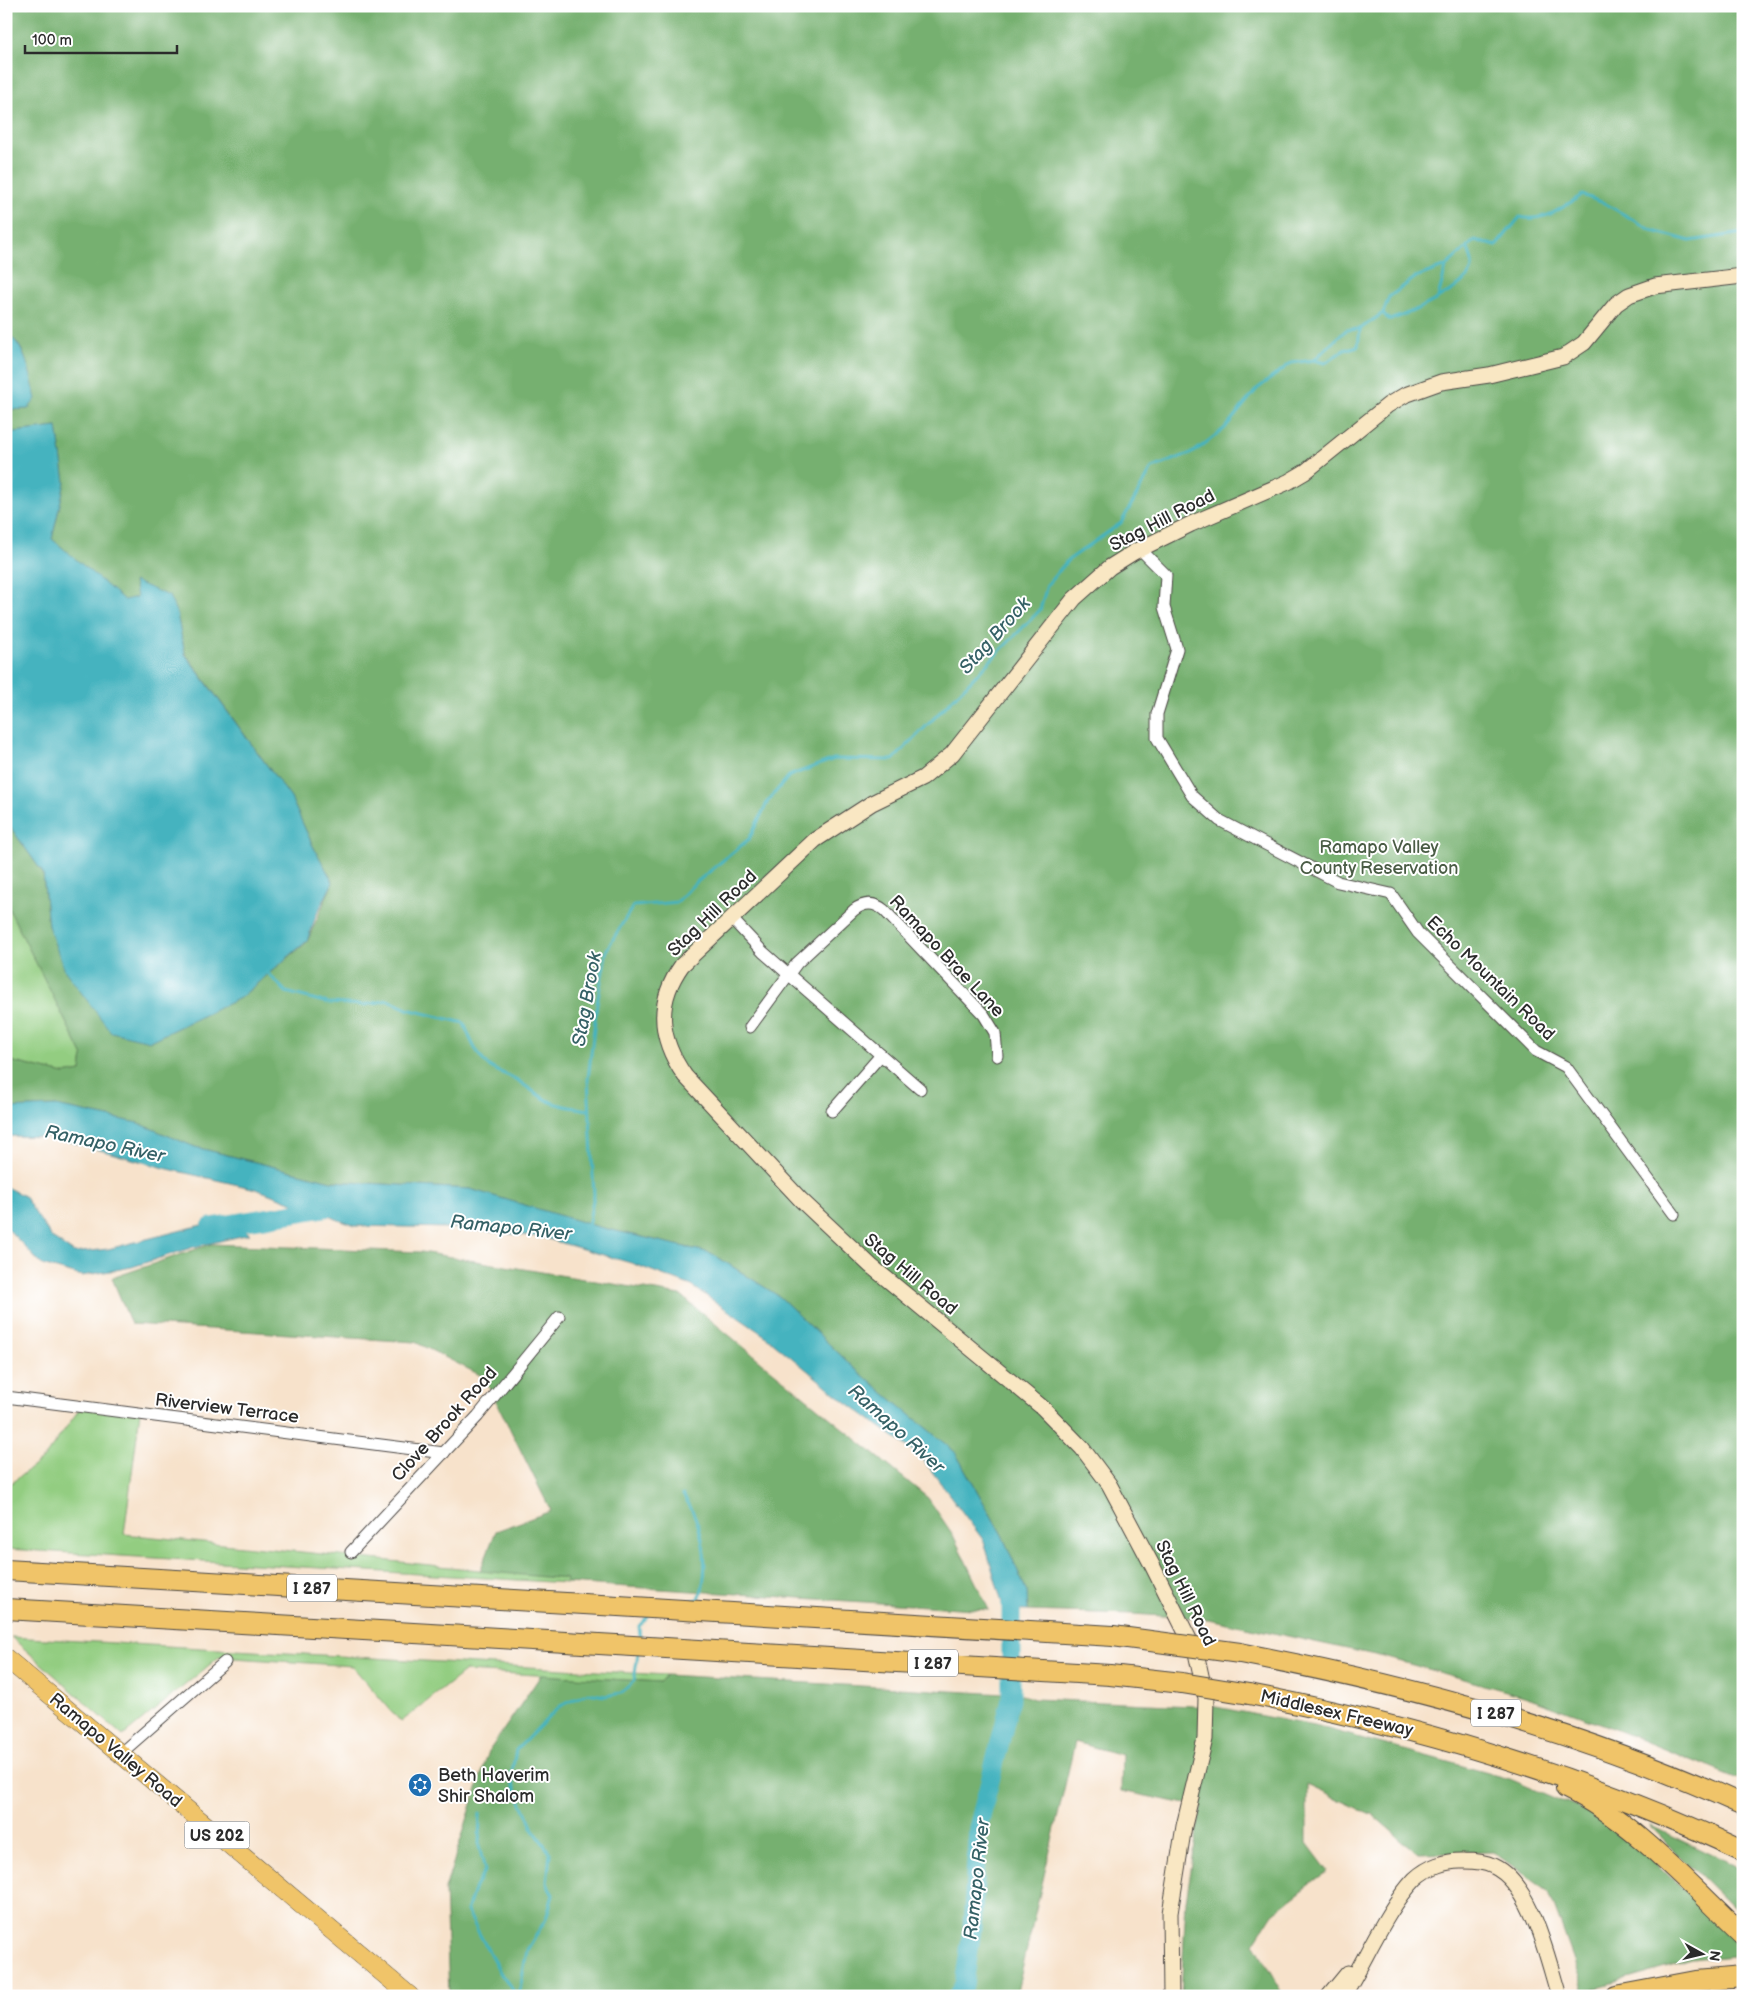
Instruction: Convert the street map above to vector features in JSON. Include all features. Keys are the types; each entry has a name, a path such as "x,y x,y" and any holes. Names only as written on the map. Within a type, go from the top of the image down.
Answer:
{"highway":[{"name":"I 287","path":"6,1570 1113,1636 1240,1653 1362,1677 1486,1710 1602,1748 1743,1805"},
{"name":"Middlesex Freeway","path":"6,1609 1101,1674 1182,1683 1249,1694 1424,1733"},
{"name":"I 287","path":"1424,1733 1518,1760 1586,1784 1743,1851"},
{"path":"1424,1733 1538,1776 1590,1800 1633,1833 1743,1935"},
{"path":"1616,1996 1696,1981 1743,1977"}],"main road":[{"name":"Ramapo Valley Road","path":"6,1658 410,1996"}],"street":[{"name":"Stag Hill Road","path":"1172,1996 1170,1913 1175,1870 1205,1739 1206,1698 1196,1653 1109,1484 1082,1448 1043,1408 857,1253 801,1200 678,1066 667,1041 664,1027 664,1012 670,982 682,965 733,920 815,840 865,808 923,778 952,754 1074,599 1110,567 1140,549 1305,472 1388,405 1406,395 1441,382 1489,375 1563,357 1584,343 1616,304 1641,290 1655,286 1743,276"},
{"name":"Echo Mountain Road","path":"1140,549 1166,575 1164,606 1177,650 1157,714 1157,738 1192,796 1219,820 1338,882 1391,894 1418,933 1536,1051 1566,1067 1674,1214"},
{"name":"Ramapo Brae Lane","path":"750,1027 797,963 854,910 866,904 876,905 884,910 984,1015 995,1033 997,1056"},
{"path":"733,920 789,974 920,1089"},
{"path":"832,1111 880,1055"},
{"name":"Clove Brook Road","path":"350,1552 478,1416 559,1317"},
{"name":"Riverview Terrace","path":"6,1397 444,1453"},
{"path":"121,1753 225,1662"},
{"path":"1343,1996 1368,1951 1415,1880 1431,1867 1452,1860 1473,1861 1494,1866 1510,1878 1529,1907 1559,1994"},
{"path":"1329,1996 1368,1951"}],"green space":[{"name":"Ramapo Valley County Reservation","path":"6,6 1743,6 1743,1781 1602,1724 1524,1696 1384,1657 1209,1619 1132,1614 1028,1611 1027,1592 1002,1535 955,1452 854,1368 780,1297 711,1253 599,1227 470,1189 331,1181 195,1147 138,1123 56,1106 6,1108 6,1060 64,1074 81,1071 83,1056 6,903 6,821 43,873 48,926 132,1036 150,1041 240,998 307,942 333,882 313,846 291,798 185,653 177,614 134,582 138,597 124,601 52,539 65,482 57,427 6,433 6,410 28,409 29,389 25,357 21,348 6,333"},
{"path":"6,903 83,1056 81,1071 64,1074 6,1060"},
{"path":"211,1244 421,1252 680,1295 928,1498 953,1535 989,1610 566,1583 567,1579 480,1571 496,1531 551,1511 484,1377 415,1342 131,1324 112,1278"},
{"path":"81,1407 140,1412 124,1534 568,1579 566,1583 6,1549 6,1487 44,1458"},
{"path":"11,1637 666,1675 660,1682 465,1671 401,1722 352,1666 219,1657 123,1736"},
{"path":"541,1675 660,1682 666,1675 1022,1695 1034,1699 1216,1707 1324,1728 1510,1779 1594,1815 1638,1846 1743,1947 1743,1955 1693,1960 1585,1991 1549,1892 1493,1852 1418,1854 1373,1815 1307,1785 1307,1843 1328,1871 1273,1913 1254,1943 1284,1996 1181,1996 1186,1901 1201,1807 1121,1791 1122,1755 1075,1742 1016,1996 449,1996 445,1889 489,1751"},
{"path":"1649,1825 1743,1870 1743,1918"}],"water":[{"path":"6,333 13,338 23,353 30,372 36,399 28,409 6,410"},
{"path":"57,427 65,482 52,539 124,600 137,597 134,581 169,596 177,614 185,654 291,798 313,846 333,882 316,916 307,941 240,998 150,1041 111,1032 65,971 48,926 43,873 6,821 6,433"},
{"path":"56,1106 138,1123 195,1147 331,1181 470,1189 599,1227 711,1253 780,1297 854,1368 955,1452 1002,1535 1027,1592 1028,1611 1004,1610 984,1541 921,1457 846,1402 764,1335 692,1286 631,1263 541,1237 452,1228 355,1226 256,1189 168,1169 53,1137 6,1136 6,1108"},
{"path":"6,1187 24,1196 52,1238 74,1253 108,1249 229,1218 250,1234 194,1247 132,1267 82,1276 42,1265 6,1227"}],"waterway":[{"name":"Stag Brook","path":"588,1226 594,1195 588,1079 597,1003 607,949 633,906 677,902 692,886 749,839 768,801 789,776 834,759 893,760 1040,610 1047,585 1067,561 1121,523 1152,468 1194,452 1224,429 1257,389 1291,363 1314,360 1346,330 1360,329 1383,313 1389,297 1416,277 1446,266 1475,240 1496,246 1520,217 1537,218 1545,216 1582,195 1604,203 1653,231 1690,241 1743,233"},
{"path":"1383,313 1389,320 1398,317 1436,300 1460,284 1468,276 1472,268 1472,260 1467,246"},
{"path":"1438,297 1446,267"},
{"path":"1314,360 1325,363 1344,350 1358,346 1360,329"},
{"path":"266,971 286,992 328,1003 365,1005 388,1000 407,1009 464,1023 477,1052 489,1066 516,1080 545,1099 559,1105 589,1110"},
{"name":"Ramapo River","path":"211,1227 337,1206"},
{"path":"683,1495 696,1518 703,1545 704,1559 703,1586 699,1599 690,1601"},
{"name":"Ramapo River","path":"957,1996 964,1985 972,1929 978,1828 1011,1699 1011,1593 1008,1587"},
{"path":"640,1639 639,1626 648,1616"},
{"path":"519,1996 527,1950 546,1919 553,1895 547,1883 550,1853 533,1829 511,1778 516,1750 560,1706 588,1693 605,1696 621,1693 634,1681 638,1652"},
{"path":"480,1813 479,1846 485,1871 475,1887 467,1911 501,1974 517,1996"}],"place":[{"name":"Beth Haverim Shir Shalom","path":"420,1785"}]}
